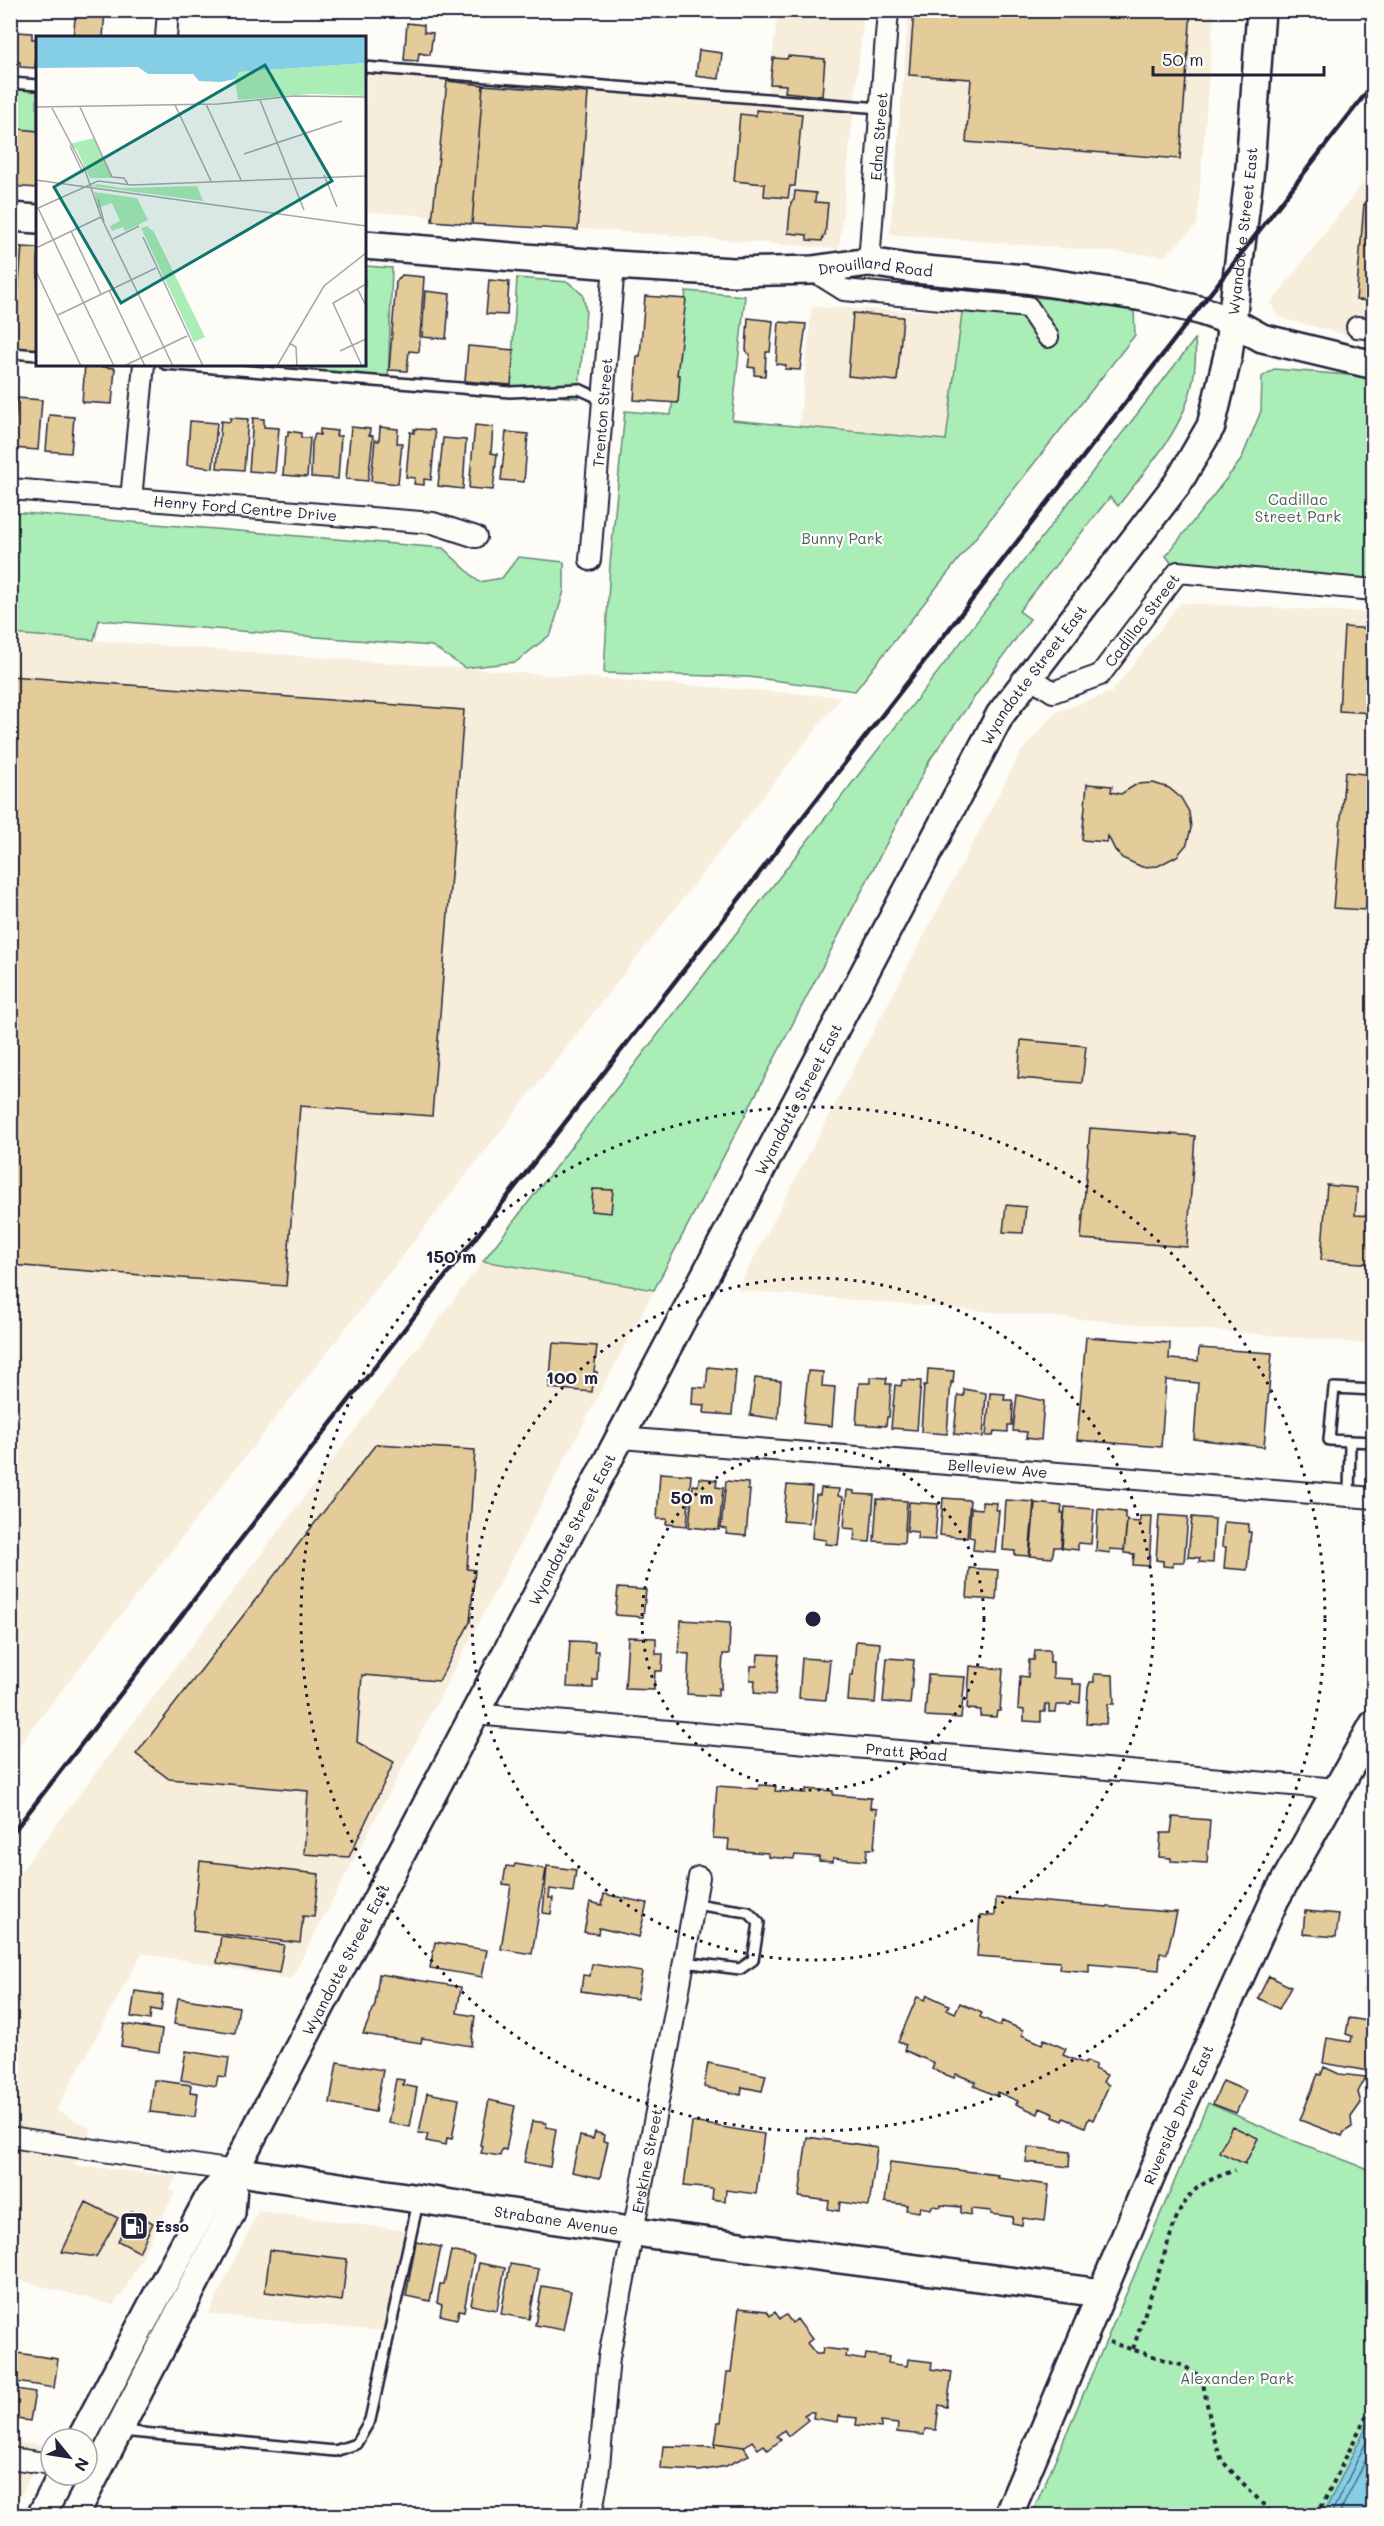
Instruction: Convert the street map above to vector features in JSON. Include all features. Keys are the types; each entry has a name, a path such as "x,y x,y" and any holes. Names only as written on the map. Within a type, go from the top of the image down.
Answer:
{"main road":[{"name":"Wyandotte Street East","path":"99,2429 210,2196 234,2171 1000,715 1178,483 1211,426 1228,355 1250,168 1261,10"},
{"path":"10,217 36,219"},
{"name":"Drouillard Road","path":"366,245 733,272 812,270 869,262 914,269 1025,279 1143,297 1199,310 1231,321 1262,338 1374,365"},
{"name":"Riverside Drive East","path":"1008,2516 1173,2123 1275,1899 1374,1724"},
{"name":"Strabane Avenue","path":"234,2171 633,2232 1101,2293"},
{"path":"40,2516 56,2487"},
{"name":"Wyandotte Street East","path":"74,2516 82,2487"}],"street":[{"path":"166,36 168,10"},
{"name":"Edna Street","path":"869,262 888,10"},
{"name":"Trenton Street","path":"590,560 614,265"},
{"path":"812,270 844,291 1028,308 1048,337"},
{"path":"130,499 144,366"},
{"name":"Henry Ford Centre Drive","path":"10,489 433,523 476,537"},
{"name":"Cadillac Street","path":"1029,675 1053,692 1100,675 1178,572 1374,590"},
{"name":"Belleview Ave","path":"621,1437 1374,1498"},
{"name":"Pratt Road","path":"474,1714 1337,1788"},
{"name":"Erskine Street","path":"591,2516 598,2477 609,2357 699,1877"},
{"name":"Strabane Avenue","path":"10,2137 234,2171"},
{"path":"10,2458 39,2462"}],"lane":[{"path":"366,67 880,108"},
{"path":"10,83 36,86"},
{"path":"10,352 36,355"},
{"path":"190,366 510,392 579,389 603,400"},
{"path":"1374,1390 1334,1388 1329,1440 1374,1442"},
{"path":"1349,1496 1350,1441"},
{"path":"684,1962 740,1970 753,1960 759,1923 748,1912 694,1904"},
{"path":"99,2431 335,2451 356,2444 370,2420 418,2200"}],"path":[{"path":"1132,2349 1176,2219 1186,2199 1202,2183 1235,2170"},
{"path":"1109,2342 1184,2366 1202,2378 1213,2435 1222,2461 1274,2516"},
{"path":"1317,2516 1374,2400"}],"shaded area":[{"path":"778,11 864,11 839,249 366,211 366,72 766,104"},
{"path":"909,11 1214,11 1197,225 1165,256 890,234"},
{"path":"1373,170 1373,342 1278,317 1271,303"},
{"path":"812,307 962,313 946,440 799,427"},
{"path":"1180,603 1373,613 1373,1344 737,1290 1021,752 1055,713 1112,692"},
{"path":"11,634 841,697 11,1755"},
{"path":"483,1261 654,1290 291,1979 142,1953 56,2110 92,2129 74,2165 177,2176 170,2190 175,2192 121,2297 118,2296 114,2305 15,2279 11,2284 10,1886"},
{"path":"258,2211 408,2231 391,2332 209,2314"},
{"path":"11,2441 39,2445 39,2460 11,2514"}],"green space":[{"path":"14,84 36,85 36,137 11,135 10,108"},
{"path":"366,266 392,268 388,383 293,375 293,366 366,366"},
{"path":"517,278 568,282 583,295 586,311 578,398 510,392"},
{"name":"Bunny Park","path":"686,291 745,296 732,420 946,440 962,313 968,291 1106,304 1134,310 1135,335 855,691 749,677 604,673 610,564 625,411 671,415"},
{"path":"1195,339 1195,365 1191,389 1174,430 1118,506 1110,497 1019,611 1030,619 931,758 654,1290 483,1261"},
{"name":"Cadillac Street Park","path":"1274,369 1373,377 1373,590 1178,572 1166,556 1241,460 1261,411 1262,377"},
{"path":"11,512 443,548 479,582 502,578 518,557 564,562 564,591 551,634 516,662 465,668 432,646 99,620 94,640 11,634"},
{"name":"Alexander Park","path":"1208,2103 1297,2142 1373,2171 1373,2413 1323,2515 1031,2516"}],"water":[{"path":"1373,2413 1373,2515 1323,2515"}],"building":[{"path":"76,10 105,10 103,36 73,36"},
{"path":"914,10 1191,10 1180,159 966,142 971,79 909,75"},
{"path":"407,23 424,25 424,32 433,33 430,55 419,53 418,61 404,60"},
{"path":"17,32 32,33 32,39 36,39 35,68 20,67 20,62 14,61"},
{"path":"699,50 722,53 719,79 696,76"},
{"path":"788,56 825,59 822,96 785,92 786,85 770,84 773,58 787,59"},
{"path":"447,81 483,85 472,224 432,221"},
{"path":"483,85 588,93 578,230 472,224"},
{"path":"756,110 802,114 795,186 790,186 788,198 764,196 765,184 734,181 740,114 756,116"},
{"path":"10,128 36,131 36,188 10,186"},
{"path":"795,191 816,193 815,202 828,203 825,236 822,241 807,240 807,235 788,233 791,202 794,200"},
{"path":"1364,204 1374,205 1374,301 1356,300"},
{"path":"10,246 22,247 13,350 10,350"},
{"path":"22,247 36,248 36,352 13,350"},
{"path":"402,275 424,277 419,352 409,351 407,371 389,370 396,282"},
{"path":"489,280 509,282 507,315 486,314"},
{"path":"425,291 450,294 446,339 422,337"},
{"path":"645,296 686,299 677,375 680,375 678,403 634,400"},
{"path":"853,313 903,317 897,381 848,376"},
{"path":"748,318 773,321 770,352 766,352 765,376 754,375 755,368 748,367 750,354 746,349"},
{"path":"779,322 806,324 800,370 785,369 786,365 776,364"},
{"path":"468,346 514,350 511,385 465,381"},
{"path":"85,366 115,368 112,404 82,402"},
{"path":"17,398 42,400 38,450 13,448"},
{"path":"49,415 74,417 71,453 46,451"},
{"path":"230,418 248,419 244,470 217,468 221,421 230,422"},
{"path":"253,418 264,419 264,427 279,428 275,473 249,471"},
{"path":"190,421 217,423 213,468 187,465"},
{"path":"475,425 493,427 491,453 497,454 493,490 469,488"},
{"path":"351,427 370,429 369,435 373,436 368,481 346,479"},
{"path":"380,427 398,429 397,443 402,443 398,484 371,481 375,440 379,441"},
{"path":"320,429 337,431 336,436 341,436 338,479 311,477 312,443 315,434 320,435"},
{"path":"414,429 434,430 431,480 424,479 424,485 414,484 415,478 406,477 410,432 414,433"},
{"path":"288,431 301,433 301,438 310,438 307,477 283,475"},
{"path":"506,432 528,434 524,482 501,480"},
{"path":"443,438 466,440 463,489 438,486"},
{"path":"1344,627 1374,629 1374,713 1339,711"},
{"path":"10,676 464,710 432,1116 300,1106 286,1286 10,1265"},
{"path":"1345,772 1373,775 1374,772 1374,839 1366,910 1333,908"},
{"path":"1153,783 1169,788 1181,798 1189,812 1191,828 1187,844 1177,856 1158,866 1142,867 1122,858 1108,836 1107,842 1082,840 1087,784 1112,786 1111,792 1121,794 1137,784"},
{"path":"1021,1040 1086,1046 1082,1083 1018,1078"},
{"path":"1090,1128 1195,1136 1187,1247 1081,1239"},
{"path":"1327,1185 1357,1188 1355,1215 1374,1216 1374,1264 1321,1260"},
{"path":"593,1189 613,1190 611,1213 591,1211"},
{"path":"1006,1205 1026,1207 1023,1233 1003,1232"},
{"path":"1086,1337 1170,1343 1169,1359 1198,1361 1199,1348 1272,1353 1264,1447 1194,1439 1198,1383 1166,1380 1161,1447 1077,1440"},
{"path":"553,1343 597,1346 594,1372 597,1372 596,1383 593,1383 592,1392 549,1388"},
{"path":"708,1367 736,1370 732,1415 704,1413 705,1405 692,1404 693,1387 706,1388"},
{"path":"928,1369 954,1371 947,1434 921,1432 924,1385 927,1385"},
{"path":"808,1371 823,1372 822,1386 835,1387 832,1426 803,1423"},
{"path":"871,1377 887,1378 886,1384 891,1384 889,1417 887,1417 886,1426 856,1424 859,1383 871,1383"},
{"path":"755,1378 781,1381 778,1419 750,1415"},
{"path":"902,1380 921,1381 917,1430 891,1428 895,1385 901,1386"},
{"path":"964,1389 986,1393 983,1437 954,1434 958,1395 964,1396"},
{"path":"990,1393 1005,1394 1004,1400 1012,1400 1012,1425 1008,1425 1008,1432 994,1431 993,1436 986,1436"},
{"path":"1017,1395 1044,1401 1041,1440 1026,1438 1027,1432 1013,1431"},
{"path":"376,1444 475,1450 467,1569 475,1570 470,1622 439,1681 362,1675 357,1742 394,1762 349,1857 304,1854 308,1791 169,1779 136,1754"},
{"path":"660,1473 691,1475 687,1526 666,1524 667,1519 657,1519"},
{"path":"699,1478 717,1480 716,1487 723,1488 719,1530 689,1527 693,1485 698,1486"},
{"path":"726,1481 748,1483 748,1490 750,1490 746,1536 726,1534 727,1529 721,1528"},
{"path":"787,1485 812,1487 809,1523 783,1521"},
{"path":"821,1488 839,1489 838,1496 843,1497 838,1545 825,1544 826,1540 812,1538 816,1495 820,1495"},
{"path":"847,1490 854,1491 854,1494 874,1495 870,1542 854,1541 855,1529 844,1528"},
{"path":"943,1498 970,1500 967,1538 940,1535"},
{"path":"877,1499 907,1501 904,1543 874,1541"},
{"path":"1006,1500 1034,1502 1029,1556 1015,1555 1015,1551 1003,1550"},
{"path":"909,1502 938,1504 935,1540 917,1539 918,1532 907,1531"},
{"path":"982,1502 997,1503 996,1510 999,1510 995,1552 973,1550 974,1538 969,1537 971,1508 982,1509"},
{"path":"1035,1503 1062,1506 1061,1513 1064,1513 1061,1547 1054,1547 1052,1558 1030,1556"},
{"path":"1065,1507 1094,1509 1091,1544 1078,1543 1078,1550 1062,1548"},
{"path":"1098,1509 1125,1512 1125,1519 1127,1519 1124,1550 1110,1549 1110,1553 1096,1551"},
{"path":"1159,1515 1188,1517 1184,1562 1173,1562 1173,1567 1163,1566 1163,1561 1156,1560"},
{"path":"1140,1516 1152,1516 1149,1566 1133,1565 1134,1554 1124,1553 1127,1521 1140,1522"},
{"path":"1192,1517 1215,1519 1213,1563 1199,1562 1200,1558 1188,1557"},
{"path":"1224,1522 1249,1524 1248,1532 1251,1532 1247,1570 1224,1568 1226,1547 1222,1547"},
{"path":"969,1568 998,1570 996,1600 967,1598"},
{"path":"618,1588 646,1590 643,1617 615,1615"},
{"path":"681,1620 730,1623 729,1654 723,1654 721,1689 718,1688 718,1696 687,1694 689,1654 679,1653"},
{"path":"628,1637 656,1638 656,1654 663,1654 662,1671 655,1671 654,1690 625,1689"},
{"path":"570,1641 595,1642 594,1651 598,1651 597,1680 593,1680 593,1688 567,1687"},
{"path":"856,1641 880,1643 875,1703 848,1701"},
{"path":"1035,1650 1050,1650 1053,1678 1072,1679 1072,1684 1081,1684 1080,1703 1057,1705 1056,1712 1049,1712 1049,1705 1045,1704 1045,1712 1041,1712 1041,1722 1024,1721 1024,1710 1018,1709 1020,1676 1028,1677 1029,1660 1034,1660"},
{"path":"758,1654 779,1655 775,1695 754,1693 755,1680 750,1680 751,1666 757,1666"},
{"path":"802,1658 830,1660 826,1700 799,1698"},
{"path":"887,1658 914,1660 910,1704 883,1702"},
{"path":"970,1666 1003,1669 1000,1711 997,1711 996,1717 980,1716 981,1710 967,1709"},
{"path":"1094,1674 1113,1675 1114,1704 1108,1704 1106,1724 1086,1723 1088,1688 1090,1682 1094,1682"},
{"path":"928,1675 965,1677 961,1718 925,1716"},
{"path":"759,1785 776,1786 775,1791 806,1793 806,1789 833,1791 833,1795 871,1798 870,1808 877,1809 874,1849 867,1849 866,1861 833,1858 833,1862 819,1861 819,1857 795,1855 794,1859 768,1857 768,1853 728,1850 729,1839 713,1838 717,1786 758,1789"},
{"path":"1173,1817 1210,1820 1207,1863 1171,1861 1171,1858 1159,1857 1161,1833 1171,1833"},
{"path":"200,1861 319,1874 314,1917 303,1916 300,1943 193,1931"},
{"path":"515,1864 546,1869 532,1954 501,1949 511,1885 503,1884 506,1866 514,1867"},
{"path":"547,1866 576,1870 573,1892 550,1889 549,1898 553,1898 551,1914 543,1913"},
{"path":"604,1894 647,1903 639,1937 599,1928 598,1934 584,1932 590,1902 602,1905"},
{"path":"996,1898 1177,1912 1167,1954 1160,1953 1159,1970 1089,1964 1089,1972 1059,1969 1060,1962 977,1956 980,1915 995,1916"},
{"path":"1305,1911 1339,1914 1336,1937 1303,1934"},
{"path":"221,1936 284,1945 279,1973 217,1963"},
{"path":"435,1942 487,1950 482,1977 430,1968"},
{"path":"592,1964 642,1972 637,1999 581,1991 583,1975 590,1976"},
{"path":"1367,1964 1374,1966 1374,1995 1364,1992 1370,1976 1364,1973"},
{"path":"379,1974 461,1987 457,2013 475,2016 471,2046 422,2038 421,2043 363,2034 375,2005"},
{"path":"1269,1976 1291,1987 1279,2009 1258,1998"},
{"path":"135,1991 163,1995 161,2011 151,2009 150,2020 131,2017"},
{"path":"927,1995 949,2005 947,2009 955,2013 960,2003 982,2013 980,2017 1000,2026 1002,2021 1023,2030 1022,2035 1042,2044 1044,2039 1066,2049 1063,2055 1085,2064 1086,2061 1096,2065 1094,2069 1107,2075 1103,2082 1109,2085 1093,2120 1089,2118 1085,2127 1064,2118 1063,2121 1053,2117 1054,2114 1040,2108 1038,2114 1016,2104 1018,2101 997,2092 996,2096 974,2086 976,2082 956,2074 954,2078 932,2069 934,2063 904,2050 906,2045 898,2042 917,1997 925,2000"},
{"path":"178,1998 239,2007 235,2033 174,2024"},
{"path":"1349,2018 1374,2022 1374,2072 1323,2063 1327,2038 1351,2042 1352,2036 1346,2034"},
{"path":"124,2024 162,2030 159,2052 121,2046"},
{"path":"186,2051 229,2058 226,2077 218,2076 216,2086 181,2080"},
{"path":"337,2062 383,2070 375,2112 330,2103"},
{"path":"708,2063 766,2075 762,2091 742,2087 741,2095 704,2087"},
{"path":"1324,2067 1339,2074 1366,2077 1358,2092 1361,2103 1351,2117 1352,2127 1342,2136 1300,2120 1318,2074 1321,2075"},
{"path":"396,2079 404,2080 403,2085 417,2088 410,2127 388,2123"},
{"path":"154,2080 191,2085 190,2092 198,2093 195,2117 150,2112"},
{"path":"1223,2081 1246,2091 1236,2113 1213,2104"},
{"path":"427,2093 459,2099 452,2139 447,2138 446,2145 426,2141 428,2134 419,2133"},
{"path":"489,2100 515,2106 506,2150 502,2149 500,2156 481,2153 483,2146 480,2145"},
{"path":"532,2121 546,2123 546,2127 556,2129 550,2167 524,2162"},
{"path":"692,2122 764,2134 756,2194 726,2190 725,2201 712,2199 713,2189 684,2186"},
{"path":"1232,2126 1258,2138 1245,2164 1219,2152"},
{"path":"595,2132 604,2135 603,2141 608,2142 600,2178 572,2172 580,2136 593,2139"},
{"path":"807,2137 877,2147 869,2206 840,2202 839,2211 828,2209 829,2201 799,2197"},
{"path":"1028,2147 1070,2152 1069,2167 1026,2162"},
{"path":"890,2162 998,2175 997,2178 1049,2185 1045,2221 1023,2218 1022,2225 1012,2223 1013,2217 991,2214 991,2211 971,2209 971,2215 961,2213 961,2207 941,2205 941,2207 932,2206 931,2209 920,2207 919,2212 906,2210 907,2205 885,2202"},
{"path":"86,2202 118,2218 96,2257 62,2252"},
{"path":"132,2211 153,2223 139,2252 118,2241"},
{"path":"416,2242 441,2247 430,2301 406,2296"},
{"path":"270,2250 347,2259 342,2301 265,2292"},
{"path":"451,2251 474,2256 464,2311 459,2310 457,2319 440,2315 442,2305 437,2303 440,2284 444,2284"},
{"path":"479,2263 505,2268 497,2310 471,2305"},
{"path":"510,2264 539,2269 529,2319 501,2314"},
{"path":"542,2286 571,2291 563,2330 535,2325"},
{"path":"739,2308 767,2311 770,2316 775,2312 780,2319 786,2315 792,2323 797,2319 812,2339 807,2343 816,2354 822,2354 823,2348 847,2351 846,2357 865,2360 866,2354 889,2357 888,2363 907,2366 908,2359 932,2362 931,2369 952,2372 947,2407 939,2405 936,2430 925,2429 924,2435 897,2432 898,2424 881,2422 881,2428 856,2425 857,2418 838,2416 837,2422 813,2418 814,2412 809,2412 804,2415 808,2420 788,2436 784,2430 777,2436 781,2440 768,2450 764,2445 758,2449 752,2441 744,2447 715,2443 718,2422 721,2422 727,2372 731,2372"},
{"path":"10,2352 58,2359 54,2388 10,2381"},
{"path":"10,2388 35,2392 30,2421 10,2418"},
{"path":"715,2443 744,2447 749,2455 726,2466 700,2471 661,2469 663,2446 715,2447"}],"railway":[{"path":"10,1836 1374,83"}],"place":[{"name":"Esso","path":"134,2226"}]}
